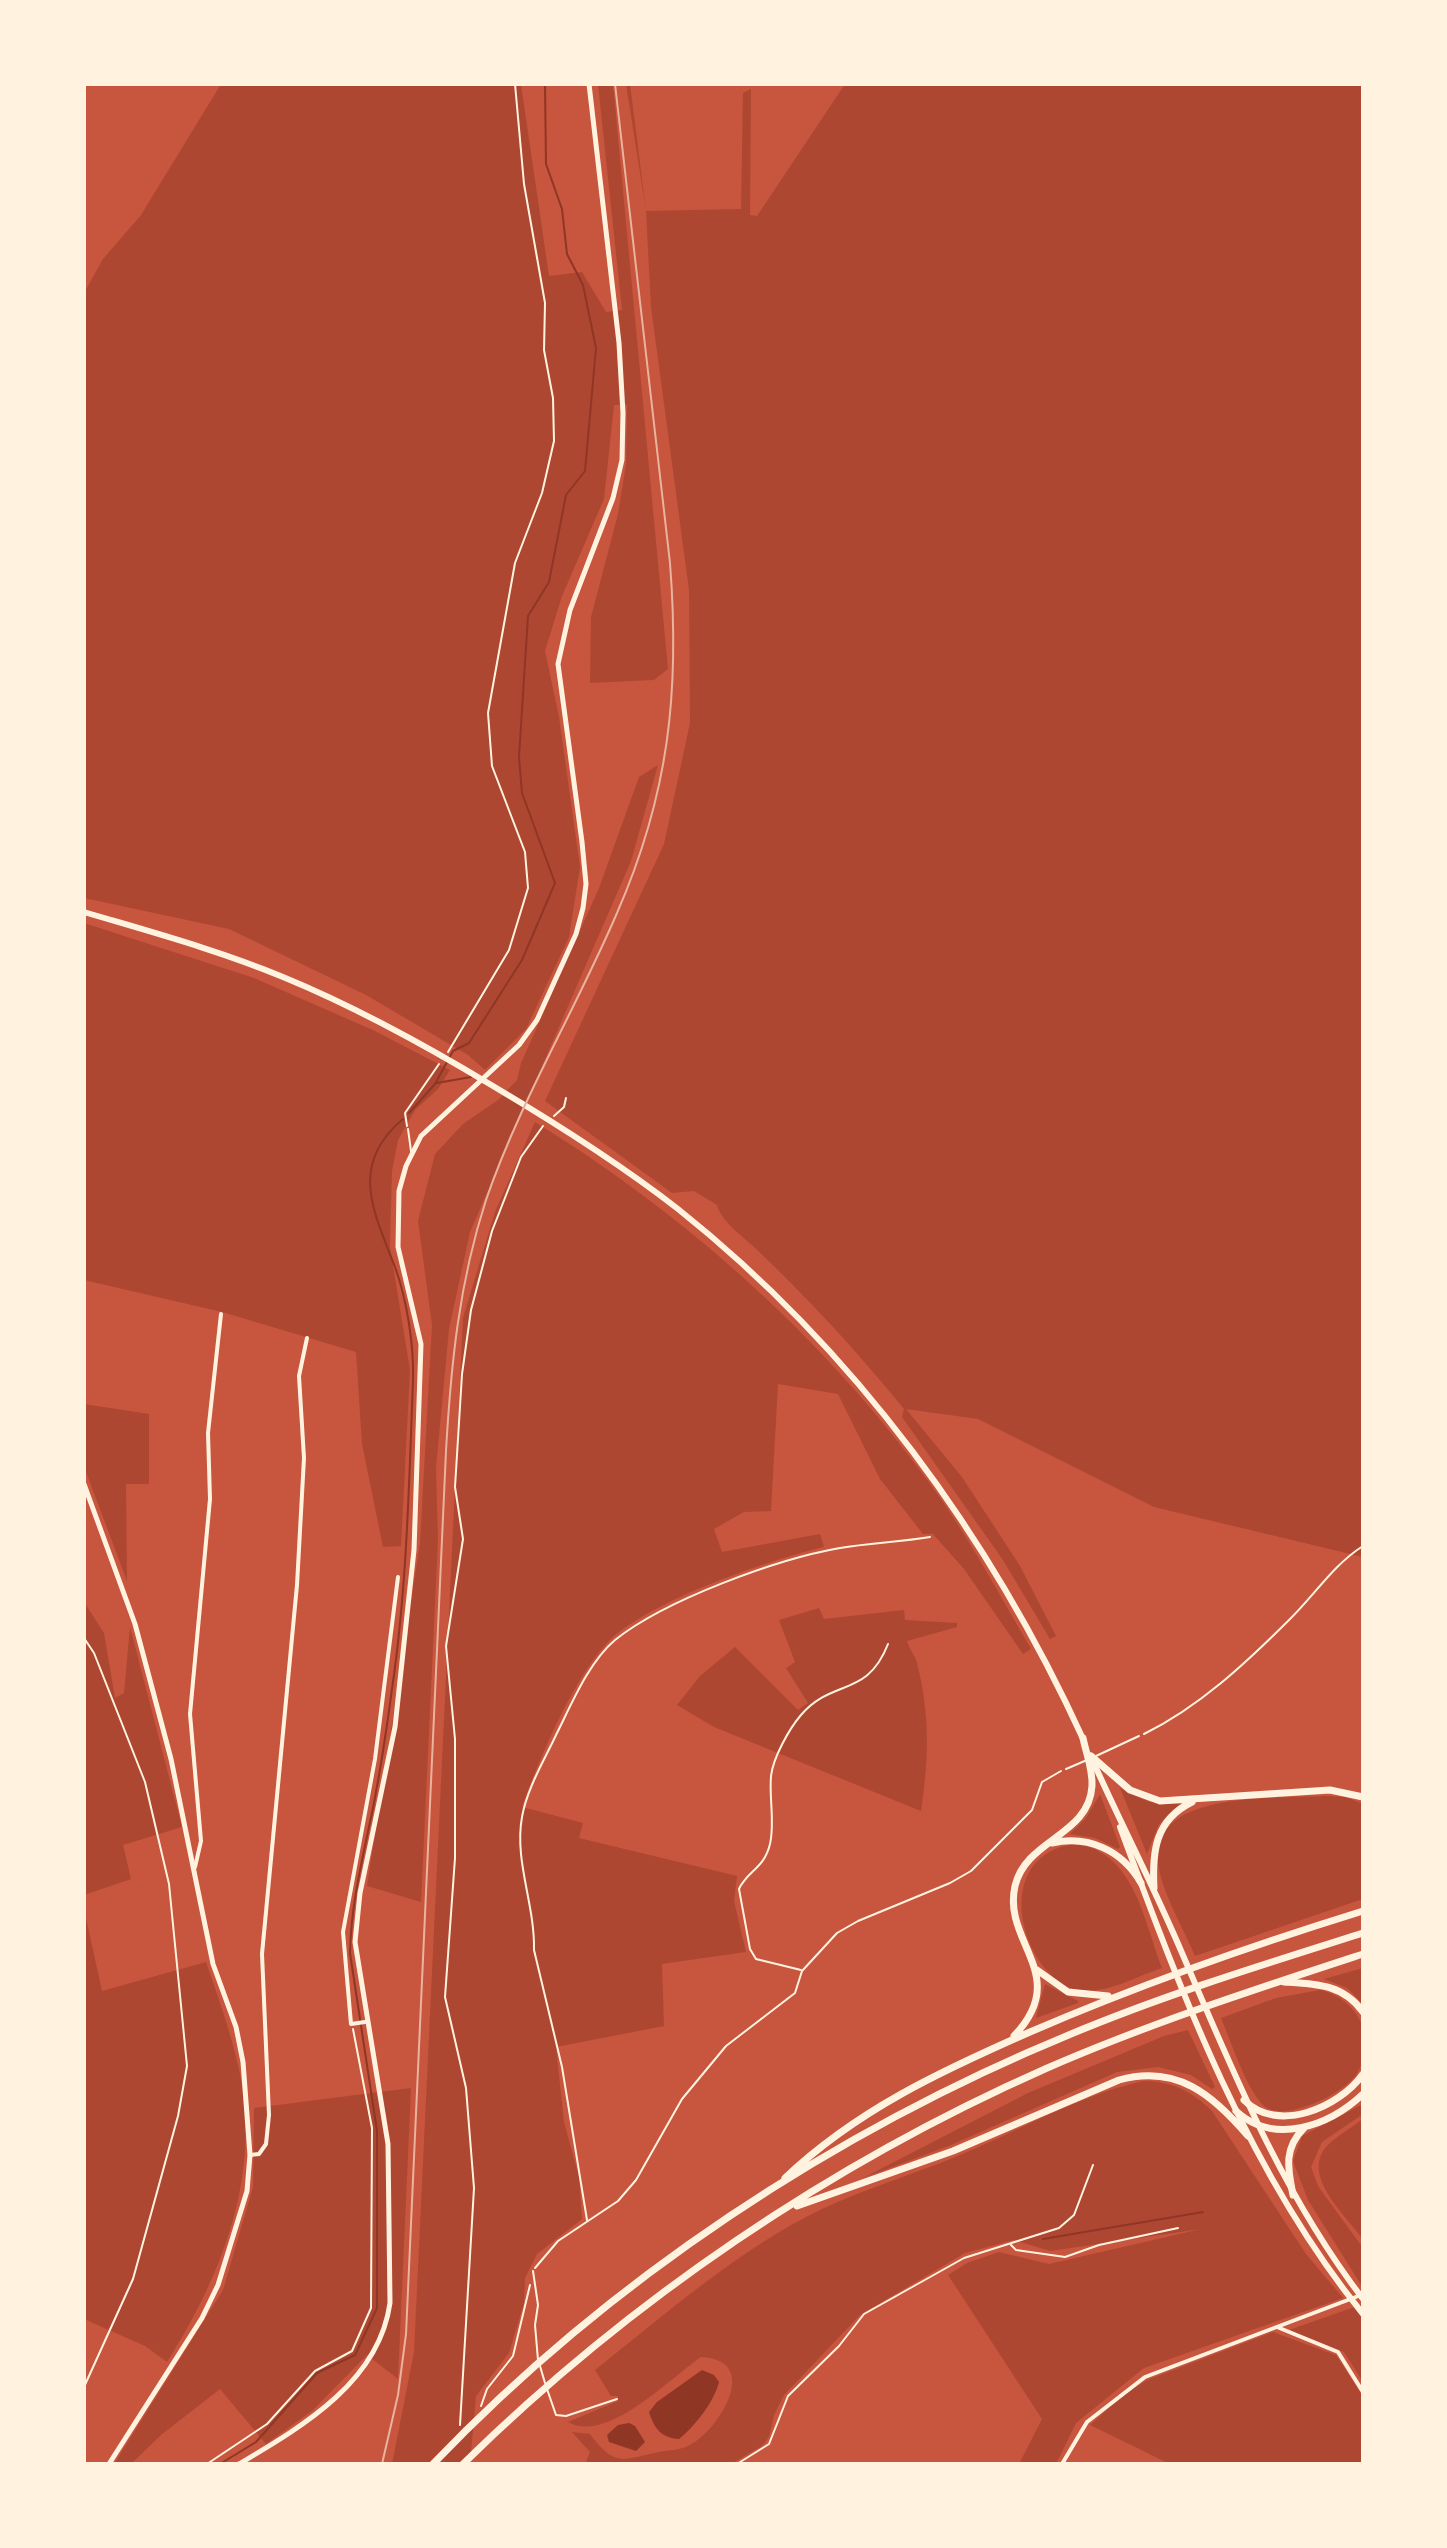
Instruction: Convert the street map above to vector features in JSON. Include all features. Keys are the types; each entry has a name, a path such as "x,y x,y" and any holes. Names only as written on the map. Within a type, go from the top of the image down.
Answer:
{"highway":[{"path":"1008,2042 1032,2010 1038,1986 1036,1969 1018,1922 1014,1899 1022,1868 1046,1844 1073,1825 1088,1803 1092,1776 1083,1738"},
{"path":"1091,1756 1124,1785 1144,1797 1168,1802 1330,1790 1363,1797"},
{"path":"1154,1888 1153,1855 1159,1833 1174,1813 1197,1801"},
{"path":"1046,1844 1071,1840 1104,1848 1126,1863 1141,1883"},
{"path":"772,2190 817,2148 879,2104 1008,2042 1114,1995 1361,1911"},
{"path":"433,2464 553,2352 655,2272 772,2190 888,2121 1031,2051 1173,1994 1363,1933"},
{"path":"463,2464 567,2368 641,2308 783,2211 904,2139 1016,2082 1139,2031 1363,1954"},
{"path":"1036,1969 1054,1985 1074,1995 1114,1995"},
{"path":"1278,1982 1334,1987 1353,2000 1363,2012"},
{"path":"1244,2100 1268,2116 1298,2115 1345,2093 1363,2074"},
{"path":"783,2211 953,2151 1119,2080 1139,2075 1168,2076 1197,2087 1221,2106 1248,2136"},
{"path":"1236,2111 1257,2128 1286,2131 1345,2108 1363,2094"},
{"path":"1293,2195 1288,2156 1294,2140 1308,2124"}],"main road":[{"path":"239,2464 316,2414 355,2379 375,2352 386,2328 390,2303 388,2144 364,2022 355,1942 360,1893 388,1762 412,1575 421,1344 402,1265 398,1231 399,1191 411,1152 435,1121 509,1055 537,1020 571,945 583,908 586,884 582,842 558,664 570,610 613,498 622,460 623,413 619,343 589,84"},
{"path":"84,912 237,959 330,997 458,1065 587,1143 680,1211 811,1333 916,1455 1003,1584 1083,1738 1154,1888 1257,2128 1293,2195 1363,2297"},
{"path":"84,1484 135,1624 195,1867 213,1964 236,2027 243,2062 250,2155 247,2191 218,2285 202,2318 109,2464"},
{"path":"1110,1798 1170,1957 1248,2136 1268,2175 1362,2312"}],"street":[{"path":"195,1867 201,1841 190,1714 210,1499 208,1433 221,1314"},
{"path":"250,2155 259,2154 266,2144 269,2115 262,1954 297,1585 304,1458 299,1376 307,1338"},
{"path":"364,2022 353,2024 343,1932 376,1759 398,1577"},
{"path":"376,1759 388,1762"},
{"path":"1062,2464 1087,2422 1145,2377 1363,2297"},
{"path":"1277,2327 1338,2352 1363,2392"}],"lane":[{"path":"408,1129 411,1152"},
{"path":"84,1638 94,1653 129,1739 152,1811 169,1884 187,2066 178,2116 133,2279 84,2387"},
{"path":"1066,1769 1139,1736"},
{"path":"533,2271 538,2305 535,2345 556,2415 566,2416 617,2399"}],"path":[{"path":"408,1129 405,1113 468,1023 509,950 528,888 525,852 492,766 488,713 515,563 542,493 554,441 553,398 544,350 545,303 524,184 515,84"},
{"path":"462,2400 474,2188 466,2088 445,1997 455,1858 455,1754 446,1646 463,1539 455,1487 462,1374 471,1310 492,1231 521,1157 539,1129 564,1107 566,1098"},
{"path":"587,2222 583,2176 534,1950 535,1917 520,1856 522,1817 560,1727 589,1675 614,1641 648,1620 714,1588 783,1561 842,1548 930,1537"},
{"path":"1139,1736 1166,1723 1227,1679 1290,1620 1348,1555 1363,1546"},
{"path":"802,1971 756,1959 750,1949 738,1900 739,1889 765,1861 770,1842 771,1773 800,1716 831,1692 870,1677 880,1665 888,1644"},
{"path":"479,2414 487,2389 513,2356 533,2271 544,2253 618,2201 636,2180 682,2099 726,2046 795,1993 802,1971 837,1933 971,1871 1032,1810 1042,1782 1066,1769"},
{"path":"207,2464 267,2424 315,2371 352,2351 371,2308 372,2128 353,2024"},
{"path":"737,2464 769,2444 788,2396 839,2346 864,2314 964,2258 996,2245 1010,2244 1059,2228 1074,2215 1093,2165"},
{"path":"1010,2244 1016,2250 1065,2257 1099,2245 1178,2228"}],"shaded area":[{"path":"221,84 521,84 549,276 582,272 606,312 622,310 598,84 613,84 668,669 654,680 590,683 591,617 618,514 626,464 627,404 614,405 604,499 562,596 545,651 559,717 580,867 569,937 526,1029 485,1070 468,1055 366,995 229,929 84,898 84,293 103,259 141,215"},
{"path":"626,84 630,84 646,211"},
{"path":"845,84 1363,84 1363,1557 1154,1507 978,1419 906,1409 962,1477 1020,1566 1056,1636 1050,1639 1003,1560 902,1417 904,1409 832,1325 732,1227 717,1205 694,1191 672,1193 545,1101 664,844 690,723 689,590 651,307 646,211 741,209 743,93 751,89 750,215 757,216"},
{"path":"658,765 631,861 470,1232 449,1329 436,1468 438,1540 421,1902 367,1886 420,1543 432,1325 418,1221 435,1154 463,1124 498,1100 517,1080 521,1063 599,888 639,777"},
{"path":"84,923 254,978 375,1031 450,1070 438,1089 415,1110 398,1140 392,1171 390,1247 410,1370 401,1546 383,1547 362,1444 356,1352 222,1312 84,1280"},
{"path":"535,1122 650,1200 757,1290 807,1338 899,1443 941,1499 1031,1649 1023,1654 964,1569 933,1534 923,1534 880,1479 838,1394 778,1384 771,1511 744,1512 714,1529 722,1552 820,1534 824,1547 712,1583 654,1610 611,1639 584,1673 572,1695 548,1742 522,1807 583,1823 579,1838 737,1876 734,1901 746,1952 662,1964 664,2026 556,2047 564,2122 579,2177 582,2219 537,2254 525,2278 524,2303 509,2353 476,2396 470,2464 392,2464 414,2352 463,1318 495,1212"},
{"path":"84,1404 149,1414 149,1484 126,1484 127,1581 86,1472"},
{"path":"84,1602 104,1633 115,1698 124,1693 130,1627 182,1827 123,1845 131,1879 84,1895"},
{"path":"819,1608 824,1619 904,1610 905,1620 957,1623 957,1627 907,1641 917,1663 926,1719 926,1774 921,1811 714,1727 677,1705 700,1676 735,1647 798,1710 808,1703 786,1668 795,1662 779,1620"},
{"path":"1120,1788 1149,1802 1180,1804 1159,1824 1147,1854"},
{"path":"1100,1794 1120,1847 1118,1849 1095,1838 1070,1834 1086,1818"},
{"path":"1346,1797 1363,1804 1363,1899 1195,1956 1169,1899 1158,1864 1160,1840 1173,1822 1194,1810 1221,1803"},
{"path":"1074,1844 1094,1849 1111,1859 1123,1873 1142,1910 1162,1968 1114,1986 1084,1991 1063,1984 1045,1968 1031,1946 1023,1921 1022,1895 1029,1872 1046,1854"},
{"path":"84,1909 102,1991 206,1962 237,2061 244,2101 245,2141 242,2180 234,2218 206,2292 167,2362 145,2346 84,2319"},
{"path":"1363,1968 1363,2004 1347,1988 1324,1979"},
{"path":"1045,1984 1078,2001 1078,2003 1036,2018"},
{"path":"1320,1990 1345,2002 1361,2022 1365,2035 1363,2062 1349,2082 1326,2098 1298,2109 1273,2110 1264,2106 1251,2088 1221,2018 1276,1998"},
{"path":"1188,2030 1215,2087 1212,2089 1191,2075 1158,2067 1117,2072 951,2145 863,2178 1028,2093 1164,2036"},
{"path":"1143,2081 1180,2088 1212,2111 1306,2254 1343,2298 1144,2368 1076,2423 1056,2464 1019,2464 1042,2419 948,2275 967,2263 999,2252 1049,2264 1201,2229 1050,2251 1014,2240 965,2253 860,2315 784,2395 774,2415 769,2437 762,2446 731,2464 586,2462 590,2452 572,2432 590,2434 607,2453 628,2459 686,2447 713,2425 730,2396 732,2382 729,2370 719,2361 701,2357 619,2417 584,2426 568,2422 618,2401 618,2396 611,2396 595,2370 733,2262 822,2209 955,2157 1079,2102"},
{"path":"411,2088 398,2379 367,2355 313,2410 266,2444 220,2389 161,2435 131,2464 114,2464 223,2290 253,2187 254,2108"},
{"path":"1363,2104 1363,2114 1322,2142 1311,2167 1318,2186 1363,2248 1363,2288 1308,2200 1293,2161 1302,2136"},
{"path":"1363,2119 1363,2239 1328,2195 1319,2170 1320,2157 1327,2146"},
{"path":"1363,2304 1363,2382 1344,2352 1289,2330"},
{"path":"1273,2332 1336,2355 1363,2397 1363,2464 1170,2464 1090,2425 1122,2396 1147,2380"},
{"path":"702,2370 714,2375 719,2382 708,2405 679,2439 663,2434 649,2412 657,2402"},
{"path":"629,2423 635,2426 645,2442 636,2451 609,2442 607,2435 618,2425"}],"waterway":[{"path":"409,1113 435,1084 453,1051 469,1043 522,960 555,883 522,793 519,757 528,616 549,582 566,495 585,471 596,348 583,285 567,254 562,209 546,164 545,84"},
{"path":"437,1083 471,1077"},
{"path":"220,2464 256,2442 317,2373 355,2355 377,2308 377,2131 350,1953 355,1896 377,1789 397,1651 409,1497 413,1380 409,1323 403,1294 370,1190 376,1154 386,1136 403,1119"},
{"path":"1043,2239 1203,2212"}],"railway":[{"path":"382,2464 398,2395 406,2334 446,1451 463,1293 477,1231 500,1163 601,949 635,869 649,826 667,741 673,655 670,563 615,84"}]}
